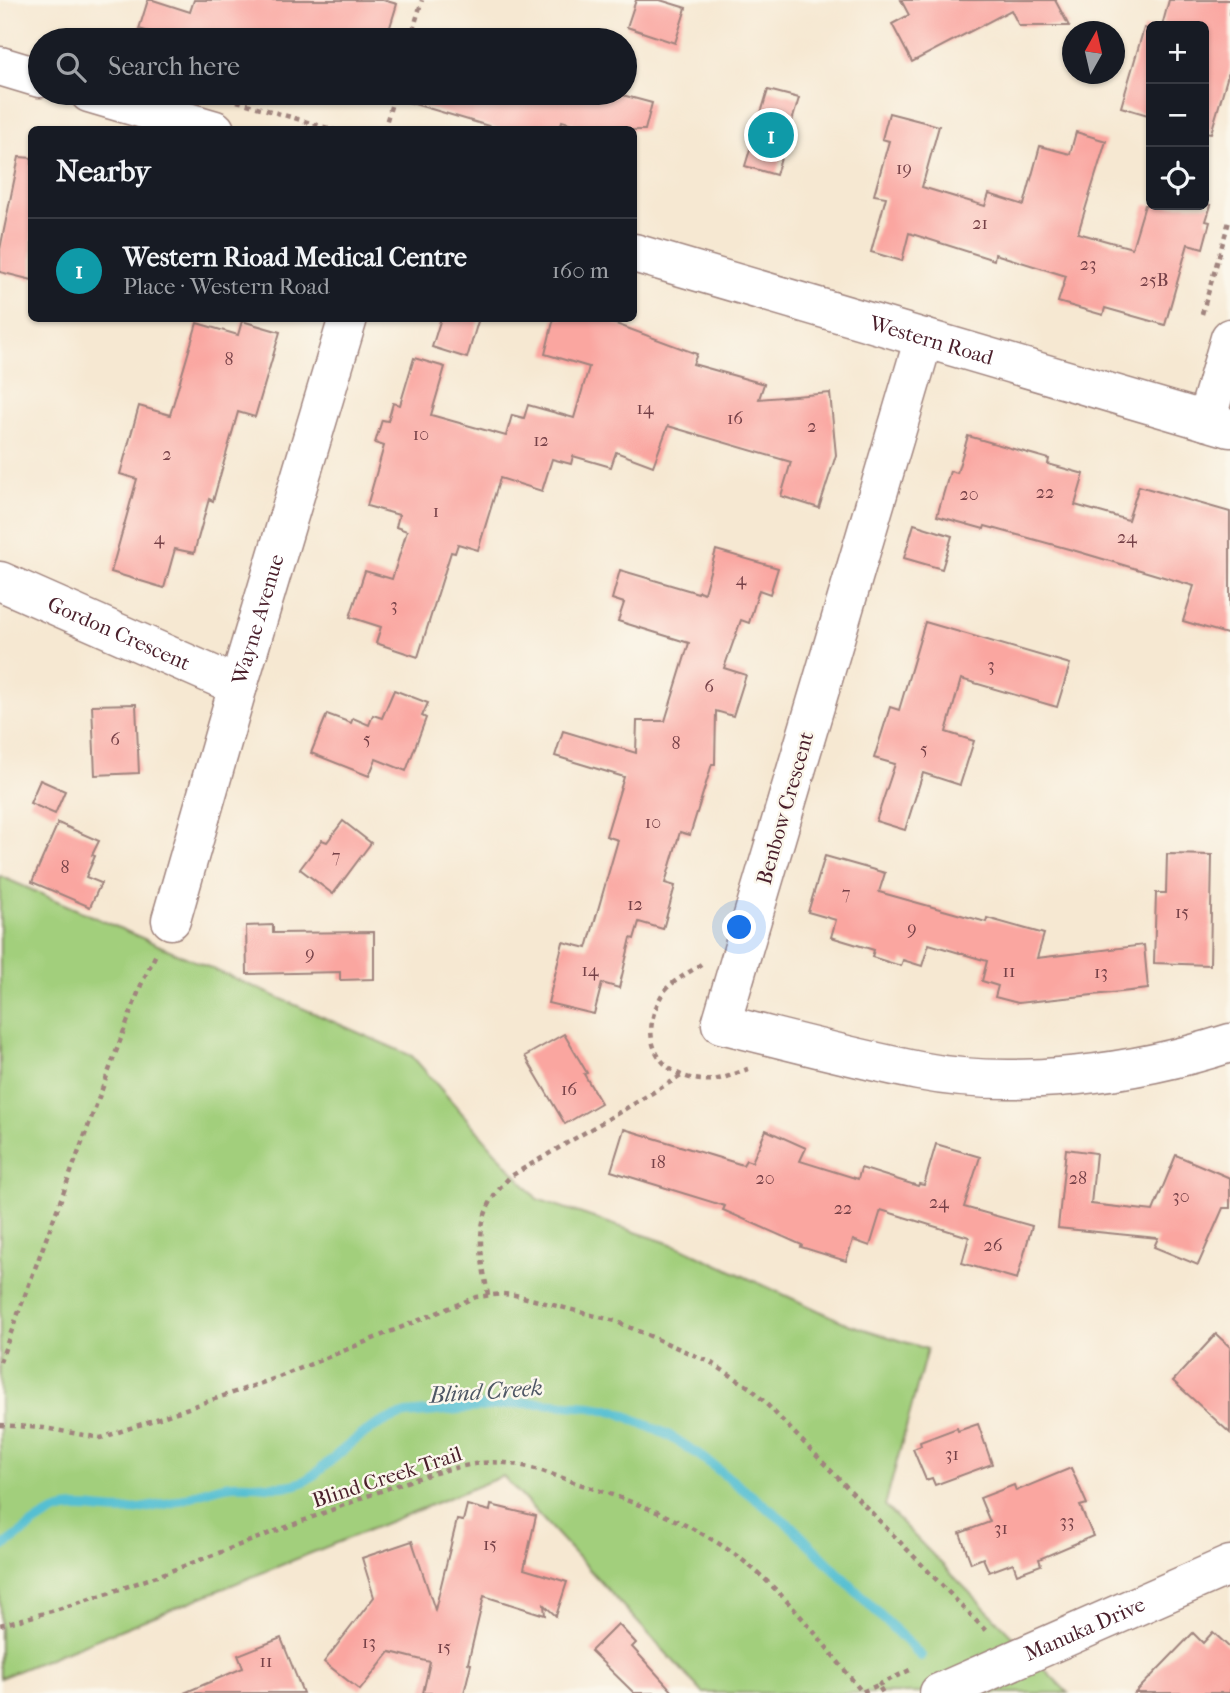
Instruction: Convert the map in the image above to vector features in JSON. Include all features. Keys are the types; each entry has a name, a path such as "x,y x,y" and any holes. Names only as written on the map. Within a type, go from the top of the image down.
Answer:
{"street":[{"path":"0,66 28,74"},
{"path":"163,105 225,115"},
{"name":"Western Road","path":"637,254 1218,425"},
{"name":"Wayne Avenue","path":"171,920 347,322"},
{"path":"1214,332 1218,425"},
{"name":"Benbow Crescent","path":"923,338 722,1024 921,1071 996,1078 1102,1073 1230,1043"},
{"name":"Gordon Crescent","path":"0,581 238,686"},
{"name":"Manuka Drive","path":"939,1693 1230,1565"}],"path":[{"path":"414,28 422,0"},
{"path":"385,126 391,105"},
{"path":"225,115 305,126"},
{"path":"1214,332 1230,218"},
{"path":"0,1362 141,985 171,920"},
{"path":"488,1295 480,1253 481,1237 486,1212 499,1187 511,1175 682,1076"},
{"path":"0,1425 44,1428 101,1438 279,1377 476,1297 515,1295 607,1319 710,1362 752,1389 988,1633"},
{"name":"Blind Creek Trail","path":"0,1625 116,1592 433,1474 483,1463 507,1463 526,1466 650,1509 721,1545 743,1560 790,1605 861,1693 878,1685 883,1693"}],"green space":[{"path":"0,876 412,1056 537,1199 680,1247 848,1324 927,1349 885,1506 1068,1693 703,1693 503,1476 0,1678"}],"building":[{"path":"148,0 190,12 194,0 383,0 397,4 390,28 139,28"},
{"path":"636,0 660,0 686,8 675,43 637,30 637,28 627,27"},
{"path":"901,0 1055,0 1066,21 1062,21 1062,26 1019,26 1011,10 912,62 892,24 909,15"},
{"path":"1169,0 1230,0 1230,68 1211,133 1209,21 1163,21"},
{"path":"1144,28 1146,28 1146,114 1121,107"},
{"path":"768,90 799,98 776,175 745,166"},
{"path":"637,99 652,103 645,130 637,130 637,126 579,126 562,121 561,126 489,126 418,105 637,105"},
{"path":"889,113 939,126 922,187 985,206 989,194 1024,205 1040,146 1070,154 1076,132 1106,141 1078,233 1132,248 1145,205 1146,210 1209,210 1211,205 1206,221 1210,222 1203,248 1188,244 1165,325 1105,308 1103,315 1058,302 1066,276 995,254 994,260 909,233 902,261 871,252 886,197 874,195 889,141 882,139"},
{"path":"19,157 28,158 28,279 0,272 0,249"},
{"path":"242,322 280,332 255,417 238,412 213,501 209,499 194,553 175,549 164,588 111,572 137,479 120,474 139,406 170,415 197,323 238,335"},
{"path":"440,322 478,322 467,358 432,347"},
{"path":"553,322 611,322 697,354 693,364 764,384 759,399 830,393 836,455 819,508 781,496 791,462 668,426 653,466 616,452 611,467 573,456 571,464 552,459 542,491 500,478 478,550 458,544 455,553 451,552 418,657 376,643 381,627 350,617 365,571 392,579 407,531 396,527 399,515 367,506 384,446 375,443 382,420 388,421 393,403 400,405 414,358 445,367 431,415 506,436 512,415 524,418 528,405 574,418 589,367 545,354"},
{"path":"968,436 1049,459 1048,464 1084,474 1075,505 1128,520 1139,486 1230,512 1230,635 1183,621 1194,586 985,526 984,529 937,516 950,471 957,473"},
{"path":"914,524 952,536 942,569 904,558"},
{"path":"716,550 778,568 770,594 759,590 749,623 741,620 724,668 746,675 733,716 716,711 715,764 712,764 690,835 680,832 665,883 675,886 663,929 639,922 634,939 631,938 619,988 602,983 594,1014 548,1003 563,942 587,948 618,840 606,836 624,777 555,756 563,731 636,753 637,721 665,721 689,643 618,621 624,603 612,599 620,570 704,593"},
{"path":"925,622 1070,664 1057,707 961,679 946,732 974,741 960,785 923,773 905,830 876,821 895,764 874,758 890,707 899,710"},
{"path":"394,690 428,703 422,716 426,718 406,771 376,759 369,776 311,753 327,714 351,723 353,718 369,725 373,715 382,718"},
{"path":"136,704 139,773 95,775 92,705"},
{"path":"40,780 65,791 55,814 30,803"},
{"path":"343,821 371,843 333,894 300,869 322,840 327,842"},
{"path":"58,823 99,841 86,877 101,883 90,907 32,882"},
{"path":"1167,854 1212,855 1210,965 1154,963 1156,893 1166,893"},
{"path":"825,856 885,873 879,892 986,922 987,918 1044,934 1037,958 1144,945 1148,989 1018,1003 995,997 998,986 982,981 987,961 929,944 922,966 903,960 901,966 872,957 874,950 831,937 836,920 808,912"},
{"path":"273,925 273,933 374,932 374,979 340,980 340,972 247,974 246,926"},
{"path":"564,1034 601,1103 565,1124 525,1056"},
{"path":"624,1129 743,1165 746,1160 752,1162 766,1130 806,1148 800,1161 858,1179 861,1168 918,1186 924,1185 936,1144 980,1157 964,1207 1032,1226 1017,1279 962,1263 969,1237 881,1210 870,1246 853,1240 846,1261 801,1247 802,1245 723,1210 725,1206 611,1171"},
{"path":"1066,1149 1096,1153 1091,1204 1153,1211 1176,1155 1230,1178 1230,1208 1223,1208 1198,1265 1154,1247 1158,1238 1058,1228"},
{"path":"1216,1334 1230,1347 1230,1433 1173,1381"},
{"path":"978,1424 992,1464 935,1485 932,1478 926,1480 913,1449 921,1446 920,1442 957,1428 958,1431"},
{"path":"1071,1468 1087,1504 1080,1506 1093,1536 1039,1559 1041,1565 1017,1574 1013,1563 989,1572 983,1558 971,1563 960,1533 990,1522 980,1498 1014,1485 1016,1491"},
{"path":"467,1505 490,1511 491,1505 536,1516 524,1569 567,1582 556,1616 544,1605 545,1615 484,1596 468,1663 471,1664 464,1693 423,1693 430,1662 390,1652 360,1690 324,1662 374,1597 362,1558 412,1541 435,1610 457,1520 463,1521"},
{"path":"618,1624 636,1643 632,1647 674,1693 634,1693 591,1651"},
{"path":"1213,1632 1230,1648 1230,1693 1135,1693 1193,1633 1203,1643"},
{"path":"281,1638 303,1693 184,1693 243,1668 238,1655"}],"waterway":[{"name":"Blind Creek","path":"0,1548 43,1518 67,1509 133,1510 174,1502 225,1486 282,1486 300,1483 316,1474 365,1433 394,1417 406,1414 521,1403 591,1407 615,1411 668,1435 698,1454 792,1527 921,1656"}],"place":[{"name":"Western Rioad Medical Centre","path":"771,135"}]}
